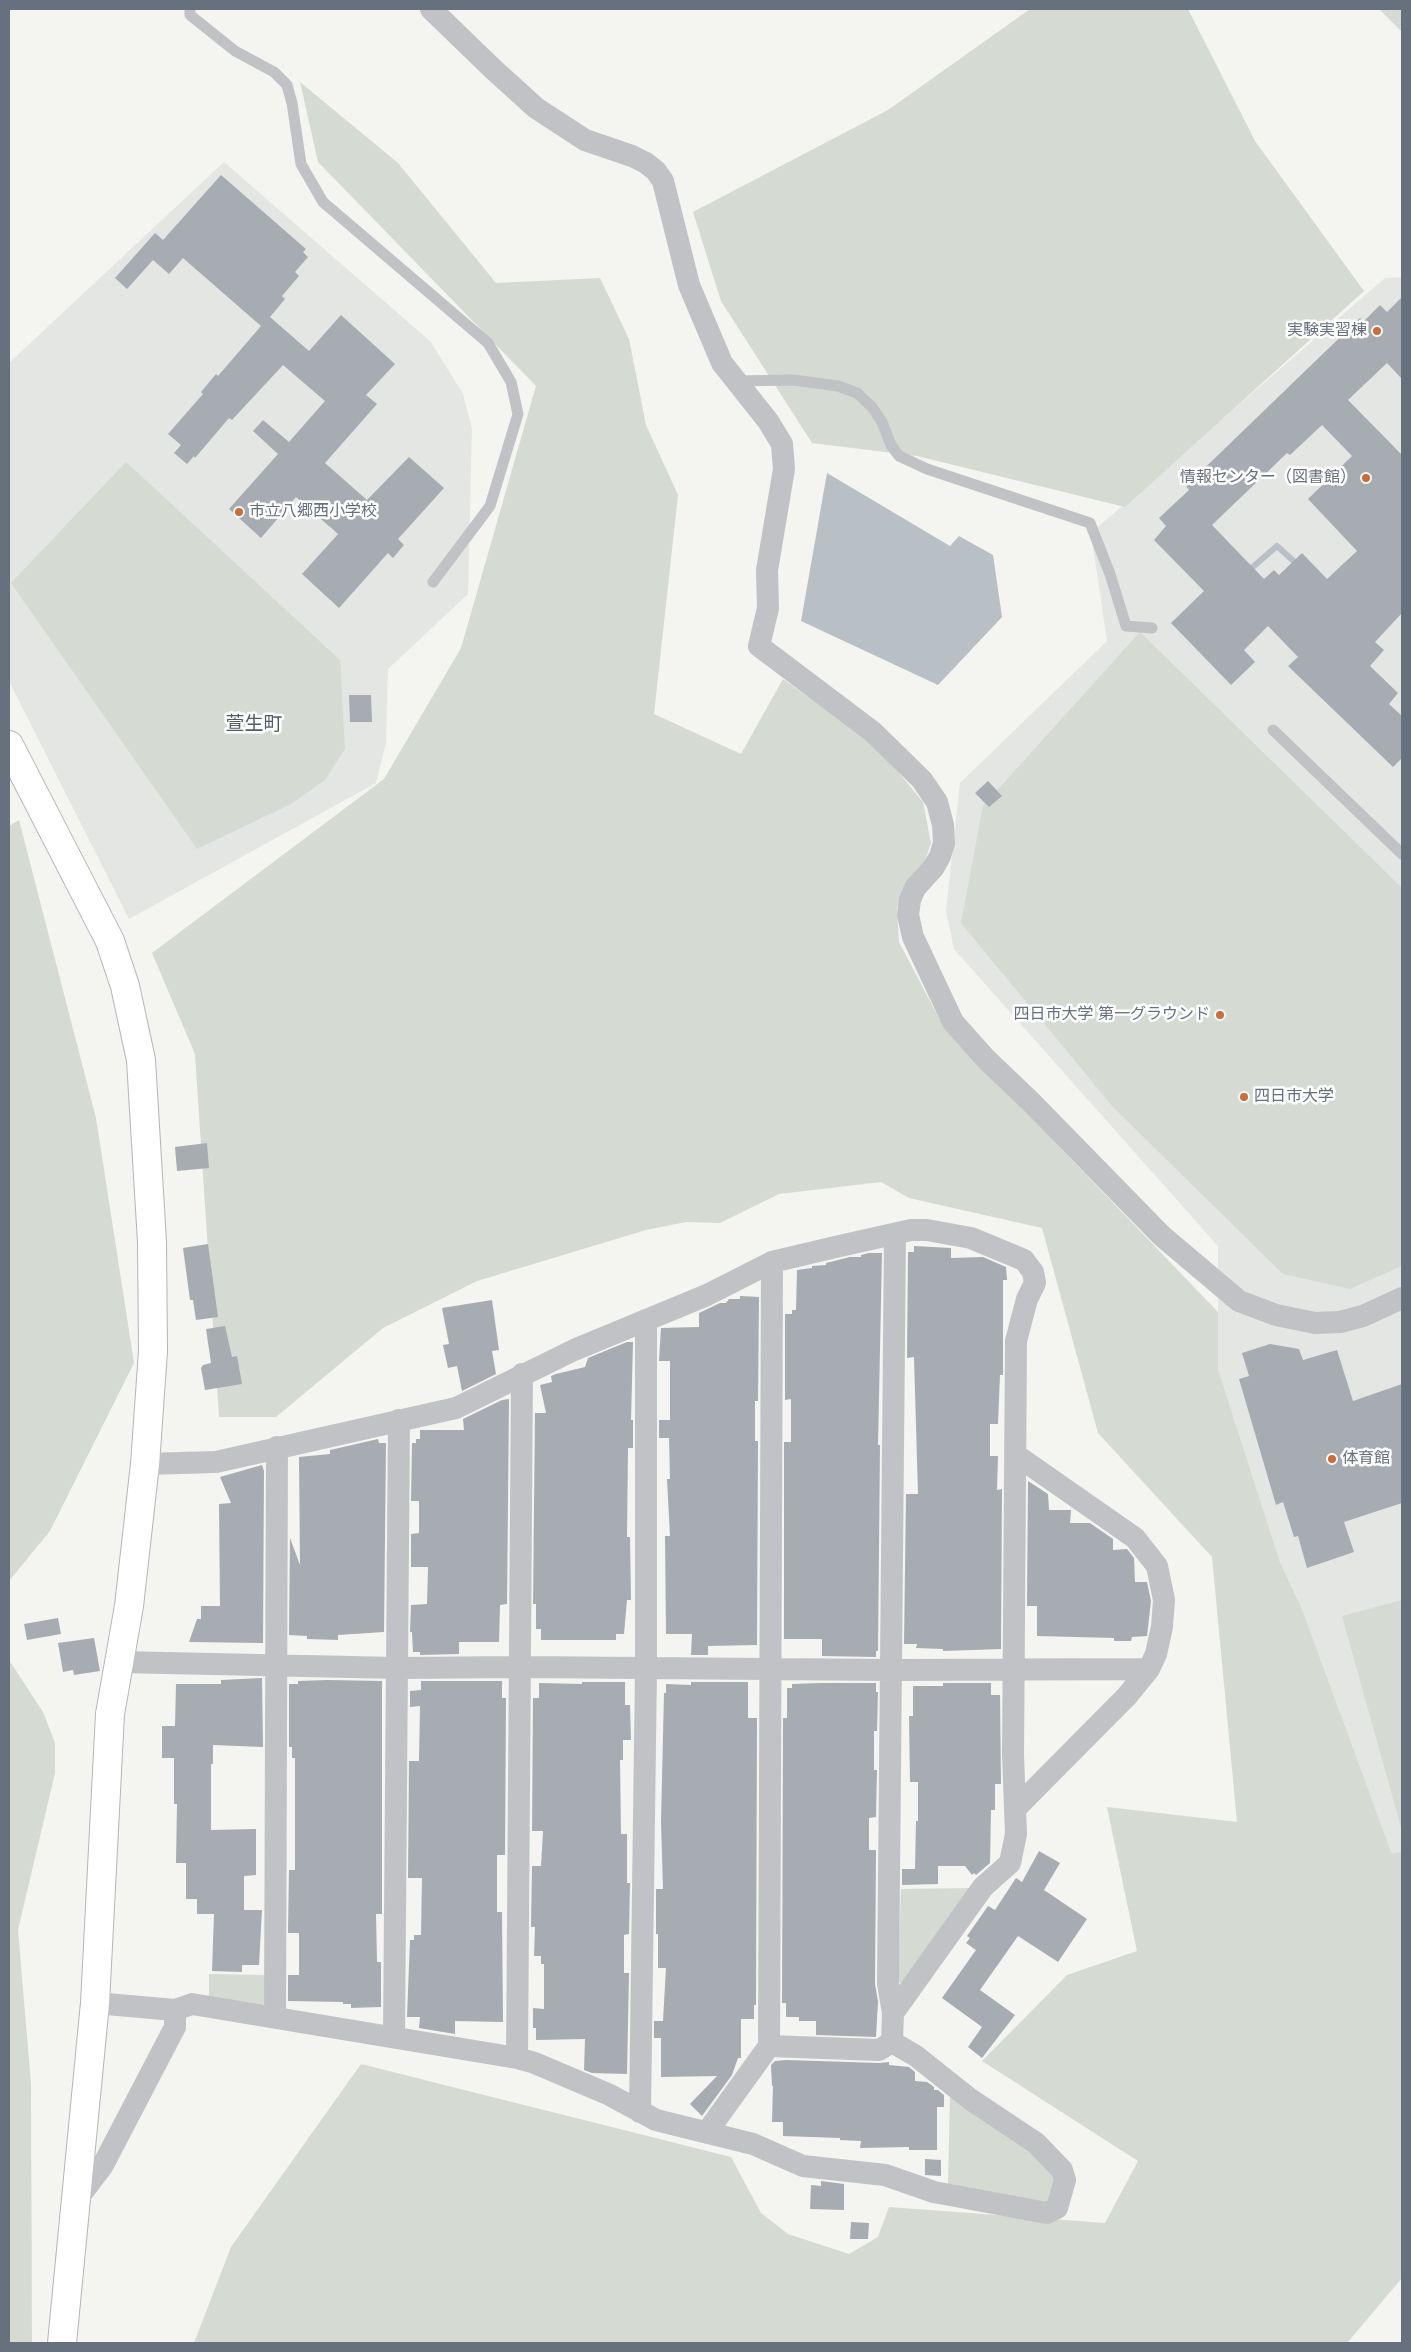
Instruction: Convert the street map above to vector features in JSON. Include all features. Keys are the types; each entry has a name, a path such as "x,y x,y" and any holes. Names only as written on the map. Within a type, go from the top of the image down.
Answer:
{"street":[{"path":"432,9 536,108 570,132 585,140 632,156 656,170 664,181 689,285 722,363 734,381 768,421 782,444 784,469 767,570 768,608 759,646 873,732 922,780 937,802 943,825 944,843 934,867 915,888 910,900 908,915 913,937 952,1022 986,1059 1162,1236 1239,1301 1276,1315 1315,1323 1340,1322 1363,1316 1402,1298"},
{"path":"9,745 110,941 134,1024 143,1080 152,1242 153,1351 145,1464 135,1566 110,1714 95,2003 78,2198 62,2343"},
{"path":"145,1464 216,1462 456,1408 522,1374 708,1295 772,1262 911,1230 927,1230 972,1238 1024,1260 1033,1272 1035,1283 1026,1299 1016,1342 1013,1755 1016,1834 1010,1863 983,1887 893,2013"},
{"path":"892,2042 893,2013 888,1984 895,1234"},
{"path":"707,2132 768,2046 772,1262"},
{"path":"640,2112 646,1669 646,1320"},
{"path":"517,2058 522,1374"},
{"path":"394,2037 399,1420"},
{"path":"275,2017 277,1447"},
{"path":"1016,1455 1135,1538 1157,1566 1164,1600 1163,1618 1156,1654 1149,1669 1127,1696 1016,1809"},
{"path":"119,1662 398,1668 1149,1669"},
{"path":"95,2003 175,2010 192,2004 517,2058 535,2063 608,2094 656,2120 753,2144 803,2166 885,2175 934,2192 1048,2213 1058,2208 1065,2180 1062,2170 1036,2143 964,2095 916,2056 892,2042"},
{"path":"78,2198 103,2166 175,2027 175,2010"},
{"path":"768,2046 879,2050 892,2042"}],"lane":[{"path":"190,9 190,15 235,51 274,72 287,85 292,103 301,164 323,202 488,342 510,382 518,414 490,506 433,582"},
{"path":"734,381 794,380 838,386 857,393 872,407 898,456 927,470 1090,523 1110,574 1126,626 1152,628"},
{"path":"1273,730 1402,854"}],"shaded area":[{"path":"1030,9 1188,9 1255,141 1364,291 1125,507 917,456 812,443 721,301 693,212 888,110"},
{"path":"1379,9 1402,9 1402,32"},
{"path":"300,82 398,163 496,283 600,278 629,339 646,425 678,495 654,714 741,754 783,679 876,745 923,802 931,843 925,861 906,883 897,908 899,942 943,1026 1218,1312 1218,1369 1280,1562 1302,1609 1392,1854 1402,1851 1402,2278 1347,2343 194,2343 231,2247 361,2064 731,2157 761,2213 788,2234 849,2254 878,2237 889,2207 1105,2223 1138,2161 982,2061 1067,1975 1137,1951 1107,1807 1237,1822 1212,1557 1098,1433 1042,1228 909,1198 881,1182 779,1194 720,1223 686,1222 646,1230 477,1281 383,1328 276,1417 219,1417 195,1054 152,953 384,779 461,648 536,386 318,162"},
{"name":"市立八郷西小学校","path":"224,162 431,342 463,394 472,429 468,594 388,669 386,743 376,783 129,919 9,681 9,363"},
{"name":"四日市大学","path":"1402,277 1402,1851 1392,1854 1302,1609 1280,1562 1218,1369 1218,1246 954,949 946,911 960,783 1107,641 1091,533 1385,278"},
{"path":"126,462 340,660 345,749 325,780 291,804 197,849 11,583"},
{"path":"827,473 950,546 959,536 993,555 1002,617 938,685 801,621"},
{"name":"四日市大学 第一グラウンド","path":"1140,632 1402,888 1402,1266 1350,1289 1283,1274 1113,1107 961,923 983,806"},
{"path":"19,820 96,1118 134,1363 50,1531 9,1581 9,826"},
{"path":"1402,1600 1402,1831 1342,1616"},
{"path":"9,1660 43,1712 55,1743 55,1773 18,1930 31,2084 32,2343 9,2343"},
{"path":"972,1888 905,1986 898,1981 901,1889"},
{"path":"209,1974 266,1975 264,2004 259,2006 209,1998"},
{"path":"950,2096 1031,2151 1056,2177 1050,2203 948,2184"}],"building":[{"path":"221,175 306,249 303,252 308,257 295,272 299,276 282,296 285,299 270,317 309,351 341,315 395,364 366,395 377,404 325,463 367,500 409,457 444,488 398,539 404,545 393,558 388,553 339,608 302,574 338,534 296,497 261,538 229,509 278,454 253,431 263,420 289,442 325,401 283,365 232,420 229,418 195,458 194,456 187,464 174,453 181,445 168,434 203,394 201,392 216,374 218,376 261,326 183,258 169,274 153,260 127,289 115,278 155,233 163,240"},
{"path":"1402,297 1402,379 1387,363 1348,400 1402,455 1402,613 1375,642 1384,650 1370,666 1398,693 1389,704 1402,716 1402,758 1393,767 1288,666 1298,657 1268,626 1244,650 1255,662 1231,685 1171,623 1204,591 1154,540 1166,526 1159,518 1189,490 1186,486 1360,318 1364,321 1380,305 1387,312","holes":["1322,425 1352,456 1308,499 1357,551 1327,579 1302,553 1279,575 1274,570 1264,579 1212,525 1287,453 1290,455"]},
{"path":"349,695 371,695 372,722 350,722"},
{"path":"988,781 1002,796 989,807 975,793"},
{"path":"207,1143 209,1168 177,1171 175,1147"},
{"path":"208,1244 218,1317 196,1320 193,1300 190,1300 183,1248"},
{"path":"914,1246 951,1248 951,1258 983,1257 1006,1267 1007,1280 1003,1280 1003,1375 1000,1375 998,1424 990,1424 990,1456 998,1456 997,1490 1002,1489 1001,1649 943,1651 943,1649 916,1648 917,1644 904,1644 906,1494 918,1494 914,1357 907,1358 908,1252 914,1252"},
{"path":"882,1253 878,1445 880,1445 878,1651 876,1651 876,1657 822,1656 822,1639 784,1639 784,1442 791,1442 791,1399 785,1400 785,1314 792,1314 792,1310 796,1310 797,1270 826,1265 826,1263 850,1257 861,1257 861,1255"},
{"path":"740,1296 759,1297 758,1401 755,1401 755,1441 758,1441 757,1645 708,1646 708,1655 691,1655 692,1634 666,1634 665,1536 670,1536 667,1479 670,1479 669,1438 659,1438 659,1420 670,1420 670,1361 659,1361 661,1328 699,1327 699,1313 720,1303 726,1303 729,1299 740,1299"},
{"path":"492,1300 499,1350 492,1351 496,1374 462,1391 457,1366 448,1368 443,1345 449,1344 442,1308"},
{"path":"225,1326 232,1357 237,1356 242,1384 205,1390 201,1368 203,1365 211,1363 206,1329"},
{"path":"627,1342 633,1342 631,1420 633,1420 633,1448 628,1448 627,1537 630,1537 631,1600 627,1600 624,1634 616,1634 616,1640 541,1640 541,1629 536,1629 536,1604 533,1604 535,1413 546,1413 540,1385 552,1382 551,1376 556,1374 585,1367 588,1358"},
{"name":"体育館","path":"1270,1344 1299,1349 1303,1360 1337,1350 1353,1401 1402,1384 1402,1503 1344,1522 1354,1552 1307,1568 1298,1536 1294,1537 1283,1502 1276,1505 1239,1379 1249,1376 1242,1353"},
{"path":"509,1399 507,1604 500,1605 499,1642 459,1642 459,1654 420,1655 420,1652 413,1652 412,1632 410,1632 411,1605 427,1604 428,1567 411,1567 411,1534 419,1533 419,1501 411,1501 412,1443 416,1443 416,1439 420,1439 420,1430 464,1430 463,1419 502,1400"},
{"path":"378,1439 379,1443 386,1443 384,1632 338,1635 338,1640 307,1639 307,1636 289,1635 290,1538 300,1565 299,1457 330,1454 330,1450"},
{"path":"262,1465 264,1471 263,1643 189,1642 197,1619 201,1619 201,1606 220,1606 219,1504 231,1503 220,1477"},
{"path":"1028,1481 1048,1494 1049,1510 1071,1510 1070,1523 1090,1523 1113,1539 1113,1550 1127,1549 1134,1558 1135,1582 1147,1582 1151,1601 1147,1636 1132,1637 1131,1641 1114,1641 1114,1638 1037,1636 1037,1606 1027,1606"},
{"path":"58,1618 61,1634 27,1640 24,1624"},
{"path":"94,1638 100,1671 74,1675 73,1670 63,1672 58,1643"},
{"path":"262,1678 263,1747 213,1745 213,1764 211,1764 211,1830 256,1829 256,1875 244,1876 244,1910 262,1910 259,1965 242,1965 242,1972 212,1971 214,1914 197,1914 197,1899 186,1899 186,1863 176,1863 177,1804 174,1804 174,1758 162,1758 162,1726 175,1726 176,1684 221,1684 221,1680"},
{"path":"298,1681 382,1681 382,1914 376,1914 377,1962 381,1962 381,2007 351,2008 351,2004 343,2004 343,2002 288,2001 288,1975 299,1975 299,1933 288,1933 289,1870 295,1870 295,1758 292,1758 292,1747 289,1747 289,1684 298,1684"},
{"path":"421,1681 502,1681 502,1698 506,1698 505,1855 497,1855 497,1912 502,1912 503,2022 455,2021 455,2034 419,2028 420,2017 407,2017 410,1940 414,1940 414,1935 421,1935 422,1878 408,1878 409,1761 419,1761 420,1706 410,1707 410,1691 421,1690"},
{"path":"582,1682 625,1682 625,1705 630,1705 631,1740 623,1740 623,1760 620,1760 621,1834 627,1834 627,1883 630,1883 629,1934 624,1935 624,1973 629,1973 627,2074 592,2073 584,2070 585,2039 536,2040 536,2028 533,2028 533,2008 544,2009 544,1964 541,1964 541,1956 534,1956 535,1927 531,1927 532,1866 541,1866 543,1831 532,1831 533,1698 539,1698 539,1683 582,1684"},
{"path":"691,1682 748,1682 748,1718 757,1718 756,2005 754,2005 754,2019 741,2019 741,2058 738,2058 732,2075 702,2116 690,2104 717,2076 661,2077 661,2038 654,2038 654,2021 663,2021 666,1968 658,1968 658,1934 656,1934 656,1889 663,1889 661,1822 664,1693 666,1693 666,1684 691,1685"},
{"path":"876,1683 876,1692 878,1692 877,1731 874,1731 874,1770 877,1770 876,1817 869,1818 869,1850 876,1850 875,1984 878,2002 876,2037 816,2035 816,2021 799,2021 799,2017 786,2017 786,2003 782,2003 783,1718 787,1718 787,1688 792,1688 792,1684"},
{"path":"943,1683 991,1683 991,1695 1000,1695 1001,1784 995,1784 995,1810 991,1810 990,1863 976,1875 974,1873 972,1875 965,1866 938,1866 938,1884 902,1885 902,1869 915,1869 916,1821 918,1821 918,1782 910,1782 909,1716 913,1716 913,1686 943,1686"},
{"path":"1039,1851 1060,1863 1044,1890 1087,1919 1058,1962 1018,1936 980,1990 1015,2015 982,2058 968,2047 982,2027 942,1998 976,1950 966,1943 970,1938 967,1936 988,1906 995,1910 1016,1878 1022,1882"},
{"path":"775,2061 889,2062 889,2065 909,2067 915,2072 915,2081 927,2082 934,2087 934,2090 938,2090 944,2095 944,2107 937,2107 937,2150 909,2150 909,2147 860,2148 861,2141 840,2140 840,2138 783,2136 783,2122 772,2122 773,2086 771,2065"},
{"path":"925,2159 941,2160 941,2176 925,2175"},
{"path":"821,2181 844,2184 844,2210 810,2209 811,2185 821,2186"},
{"path":"851,2222 869,2223 868,2239 850,2239"}],"waterway":[{"path":"1247,572 1277,546 1299,566"}],"place":[{"name":"実験実習棟","path":"1377,331"},
{"name":"情報センター（図書館）","path":"1366,478"},
{"name":"市立八郷西小学校","path":"239,512"},
{"name":"四日市大学 第一グラウンド","path":"1220,1015"},
{"name":"四日市大学","path":"1244,1097"},
{"name":"体育館","path":"1332,1459"}],"district":[{"name":"萱生町","path":"254,725"}]}
